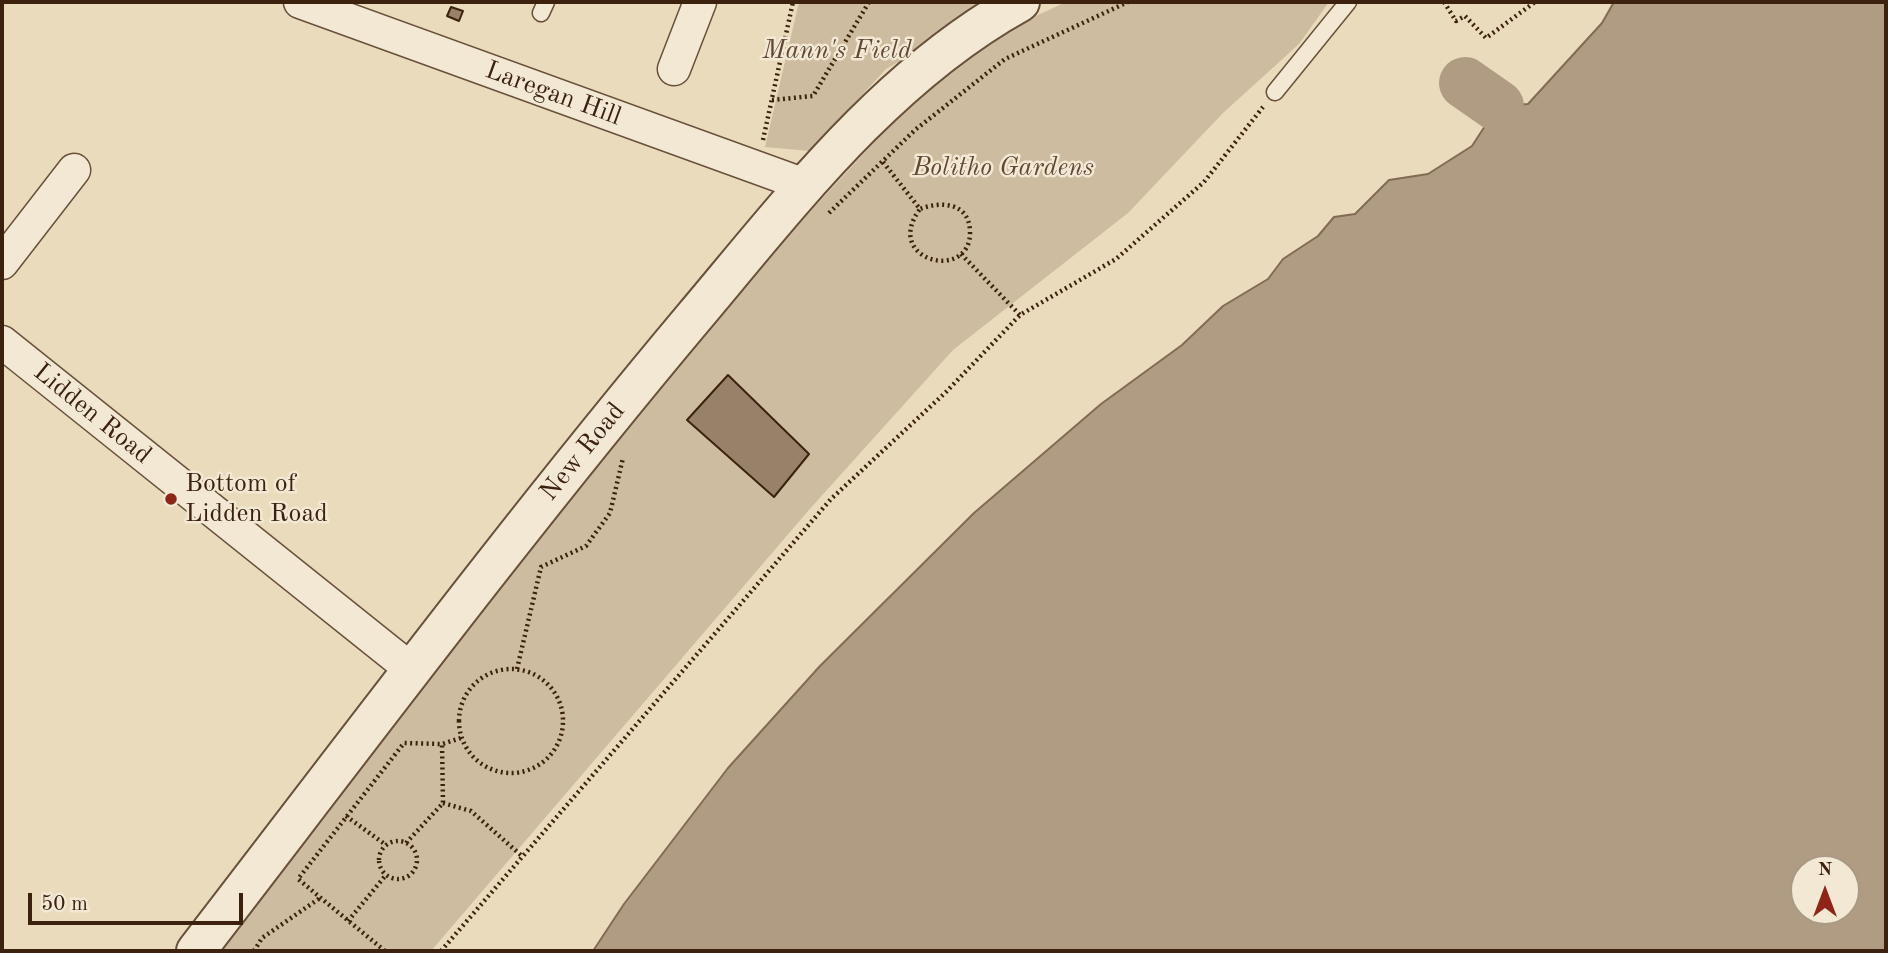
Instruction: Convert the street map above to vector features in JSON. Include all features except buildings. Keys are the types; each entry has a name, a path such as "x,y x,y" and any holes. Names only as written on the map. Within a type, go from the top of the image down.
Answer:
{"street":[{"name":"Laregan Hill","path":"300,2 805,185"},
{"path":"674,69 700,2"},
{"name":"New Road","path":"197,951 600,428 805,185 860,127 918,72 995,16 1020,2"},
{"path":"2,263 74,170"},
{"name":"Lidden Road","path":"2,342 412,670"}],"lane":[{"path":"1275,93 1348,2"}],"path":[{"path":"757,168 793,2"},
{"path":"772,100 813,96 869,2"},
{"path":"820,222 915,130 1005,59 1128,2"},
{"path":"1444,2 1456,21 1465,16 1486,38 1535,2"},
{"path":"441,951 831,499 946,392 1020,315 1116,259 1203,182 1275,93"},
{"path":"883,162 920,209"},
{"path":"936,202 952,204 962,212 970,229 966,248 961,254 947,261 930,261 918,252 910,236 912,220 920,209 936,202"},
{"path":"961,254 1020,315"},
{"path":"517,669 541,567 586,546 610,513 624,454"},
{"path":"517,669 541,679 558,697 564,714 563,731 552,754 532,770 515,774 498,772 482,765 469,753 461,738 458,721 470,688 483,677 500,670 517,669"},
{"path":"385,951 298,879 404,743 442,744 461,738"},
{"path":"406,843 443,803 445,777 442,744"},
{"path":"443,803 471,811 523,857"},
{"path":"346,816 386,845"},
{"path":"396,841 406,843 415,852 414,870 398,879 386,875 379,860 386,845 396,841"},
{"path":"348,921 386,875"},
{"path":"254,951 262,938 320,898"}],"green space":[{"name":"Mann's Field","path":"799,2 1004,2 886,69 810,151 765,147"},
{"name":"Bolitho Gardens","path":"1066,2 1329,2 1299,44 1223,113 1128,213 953,350 808,511 431,951 217,951 601,455 796,227 929,83 1001,32"}],"shaded area":[{"path":"1614,2 1886,2 1886,951 593,951 624,904 728,768 820,666 974,513 1101,404 1182,345 1223,306 1268,279 1283,259 1318,236 1334,217 1355,214 1389,180 1428,174 1472,146 1498,106 1528,104 1602,23"}],"waterway":[{"path":"1465,83 1498,106"}],"place":[{"name":"Bottom of Lidden Road","path":"171,499"}]}
